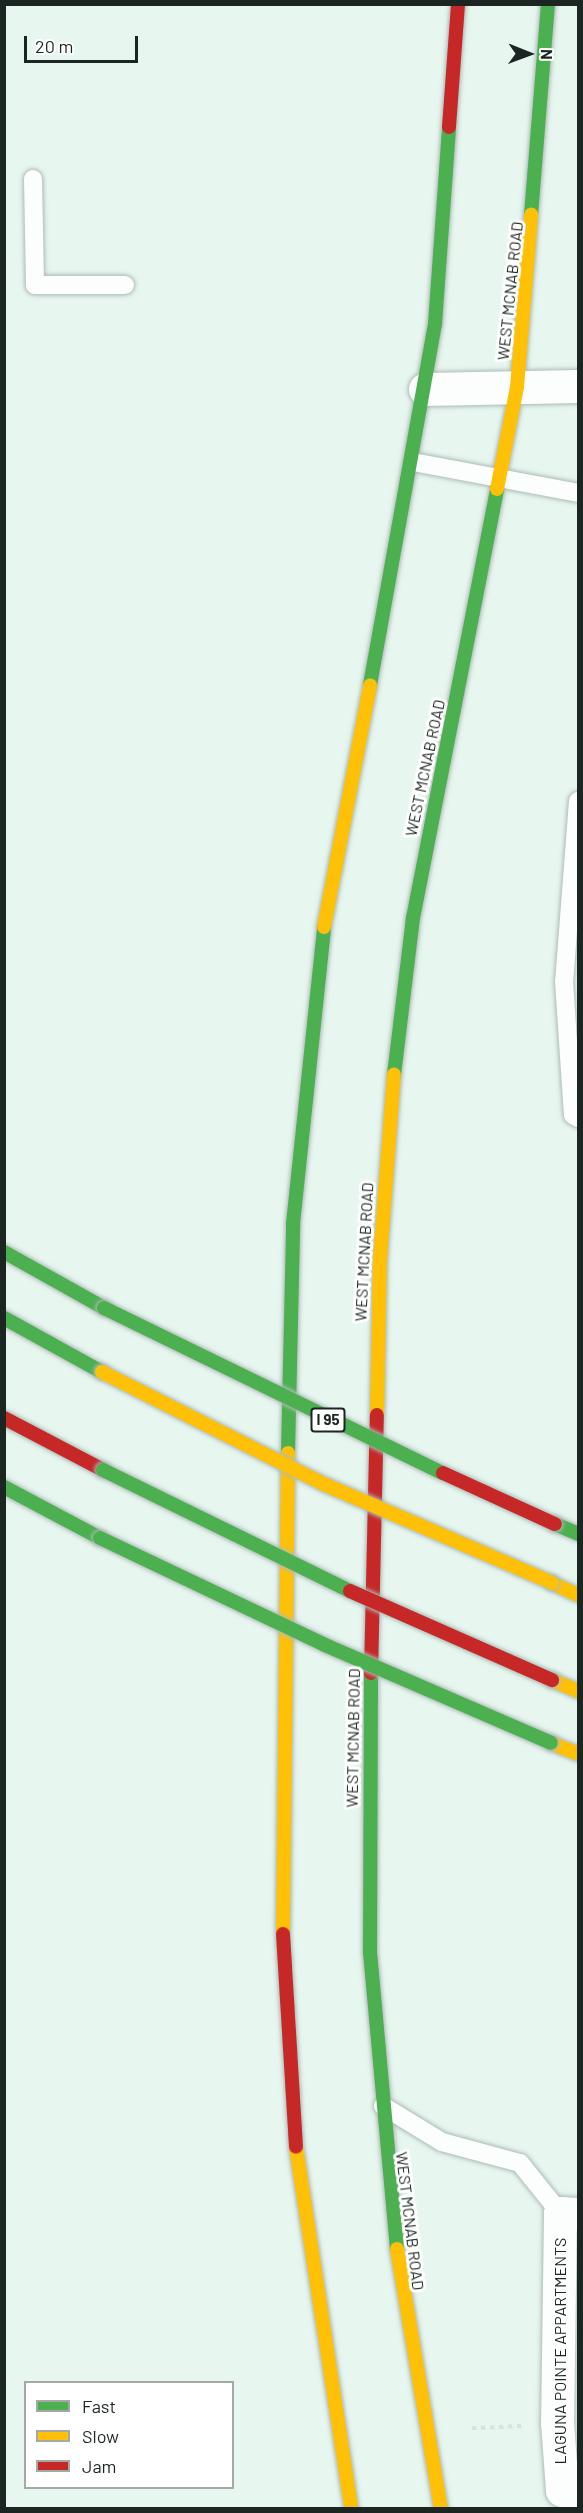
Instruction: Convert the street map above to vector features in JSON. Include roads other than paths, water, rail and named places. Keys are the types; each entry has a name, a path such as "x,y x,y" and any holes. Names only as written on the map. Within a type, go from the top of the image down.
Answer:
{"main road":[{"path":"351,2508 302,2199 284,1985 281,1775 291,1280 298,1136 331,870 413,462 443,258 458,4"},
{"name":"WEST MCNAB ROAD","path":"441,2508 403,2293 380,2103 370,1952 369,1748 384,1186 414,918 502,476 517,387 548,4"},
{"name":"I 95","path":"4,1252 104,1308 329,1421 579,1534"},
{"path":"4,1318 102,1372 326,1485 579,1595"},
{"path":"4,1418 103,1470 317,1576 579,1691"},
{"path":"4,1487 100,1538 335,1650 579,1754"}],"street":[{"path":"425,389 579,386"},
{"name":"LAGUNA POINTE APPARTMENTS","path":"570,2213 558,2436 562,2490 579,2490"}],"lane":[{"path":"33,178 35,285 124,285"},
{"path":"413,462 502,476 579,493"},
{"path":"579,801 564,981 573,1115 579,1118"},
{"path":"380,2103 414,2129 442,2142 520,2163 570,2213"}]}
